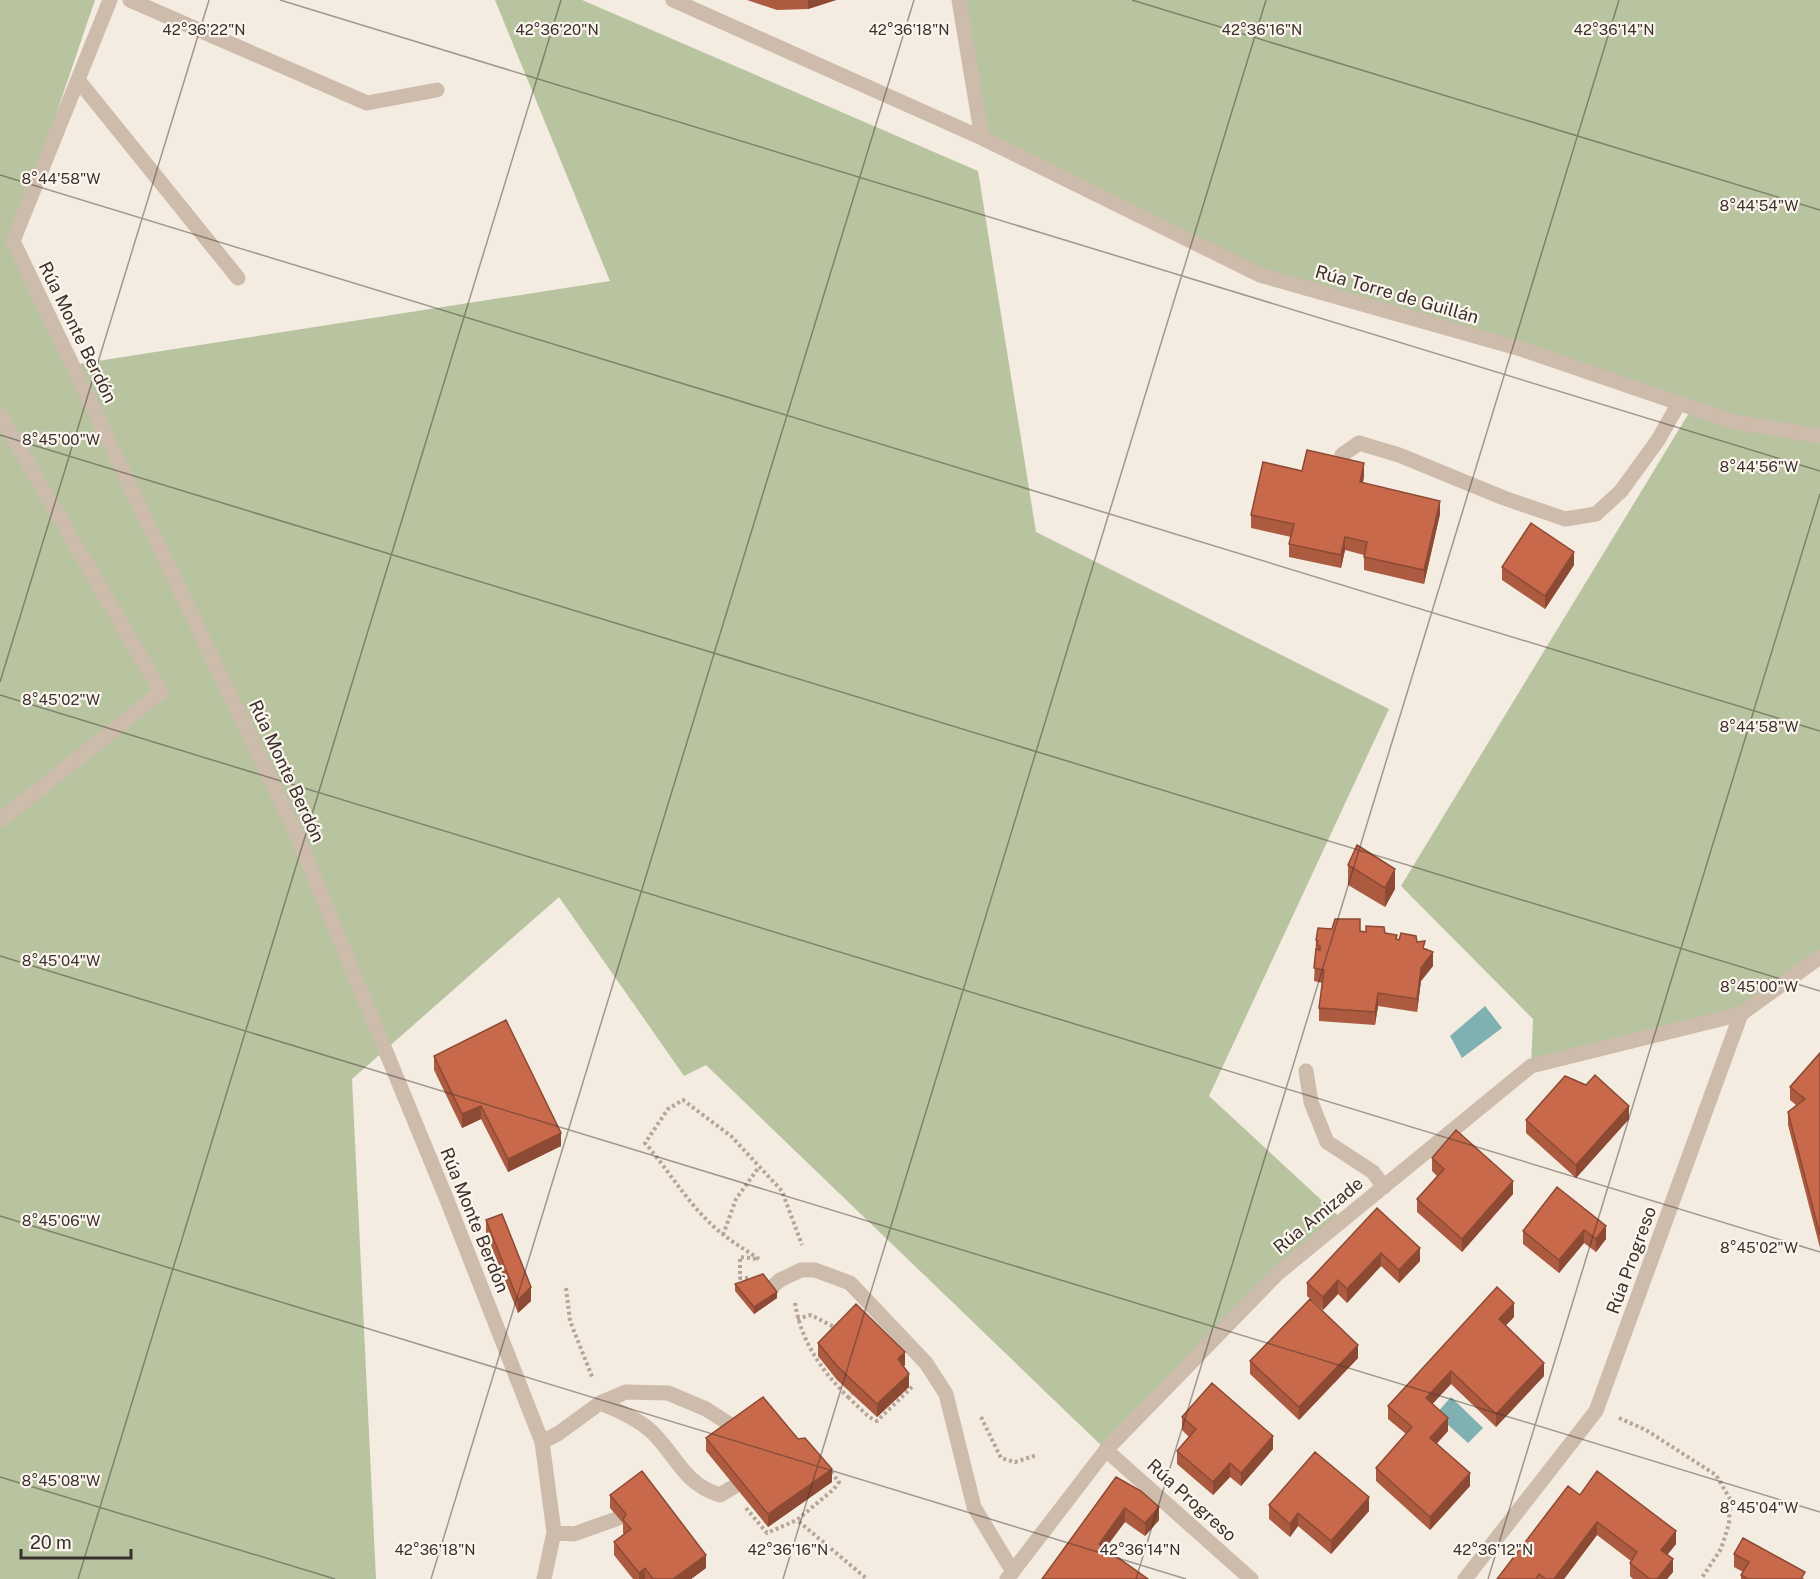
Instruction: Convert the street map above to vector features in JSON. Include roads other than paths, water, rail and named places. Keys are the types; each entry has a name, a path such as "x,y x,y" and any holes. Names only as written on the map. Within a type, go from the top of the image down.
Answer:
{"street":[{"path":"0,252 13,241 110,0"},
{"path":"130,0 367,103 437,90"},
{"name":"Rúa Torre de Guillán","path":"672,0 982,138 1260,275 1521,349 1734,423 1820,436"},
{"path":"959,0 982,138"},
{"path":"78,80 238,278"},
{"name":"Rúa Monte Berdón","path":"13,241 296,833 447,1200 542,1442 554,1532 544,1579"},
{"path":"1342,455 1359,443 1399,455 1504,498 1565,519 1586,516 1596,514 1621,491 1658,440 1679,403"},
{"path":"0,415 161,692 2,819"},
{"path":"1741,1014 1820,957"},
{"name":"Rúa Amizade","path":"1010,1575 1106,1450 1277,1274 1531,1066 1741,1014"},
{"name":"Rúa Progreso","path":"1465,1579 1596,1411 1741,1014"},
{"path":"1306,1071 1311,1102 1327,1142 1373,1172 1384,1187"},
{"path":"775,1285 801,1270 815,1270 850,1283 880,1326 926,1363 946,1394 974,1507 1010,1575"},
{"path":"542,1442 559,1433 600,1402 626,1392 668,1393 706,1409 737,1429"},
{"path":"600,1402 622,1412 652,1432 689,1478 706,1491 720,1495 732,1488"},
{"name":"Rúa Progreso","path":"1106,1450 1251,1579"},
{"path":"554,1532 574,1533 619,1518"}],"water":[{"path":"1485,1006 1502,1028 1462,1058 1450,1036"},
{"path":"1451,1397 1483,1428 1468,1443 1436,1414"}]}
